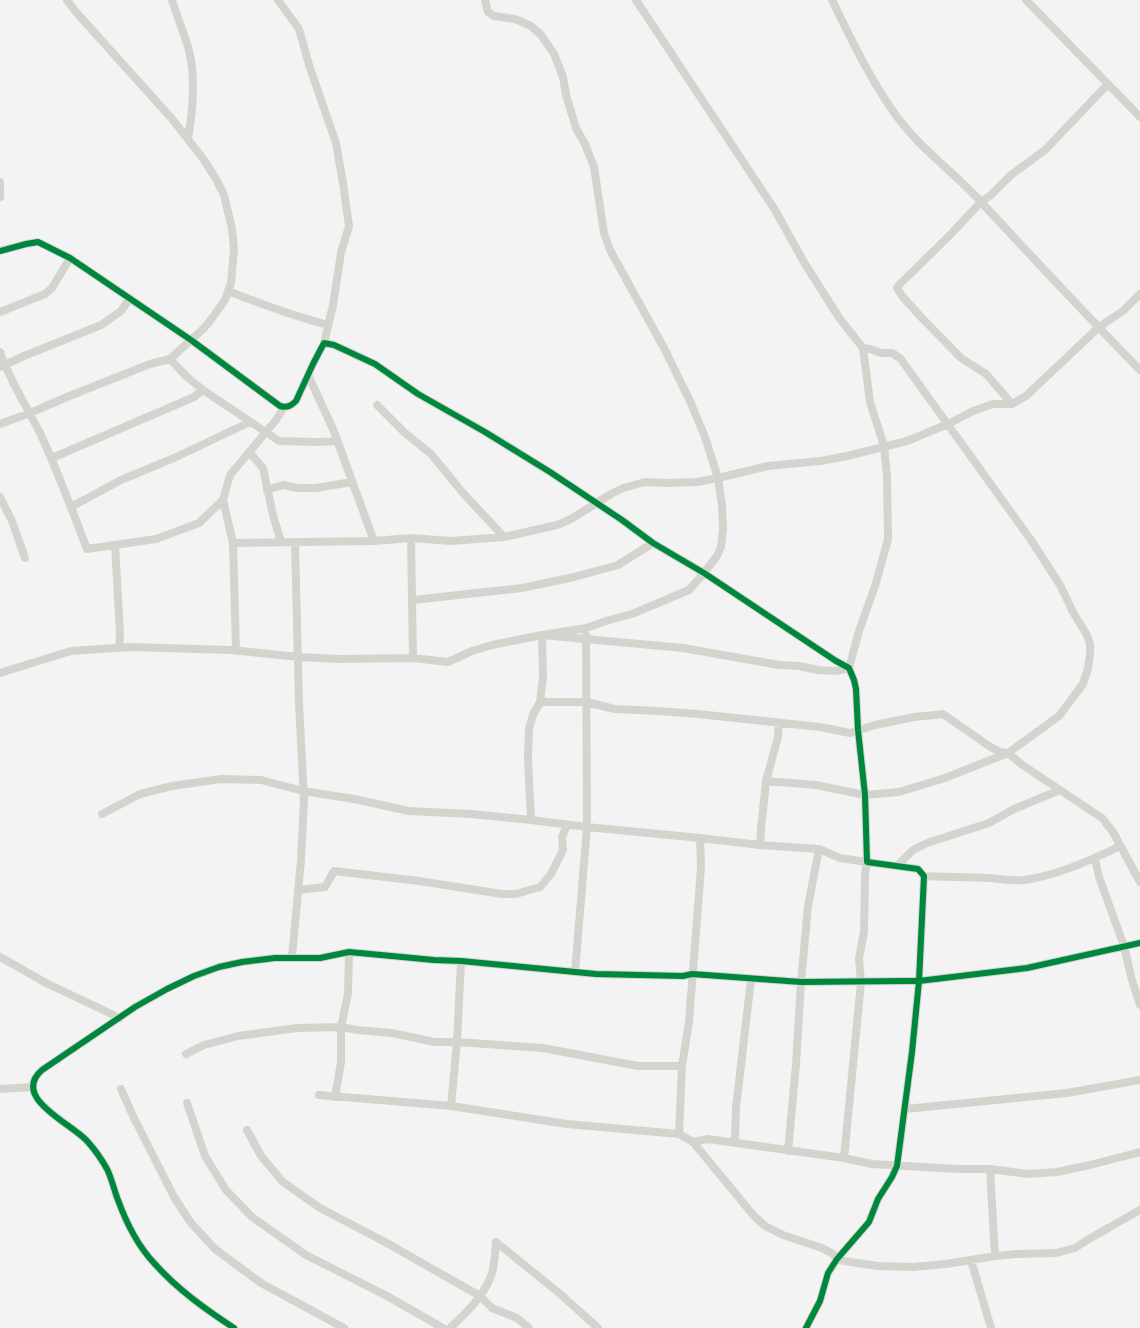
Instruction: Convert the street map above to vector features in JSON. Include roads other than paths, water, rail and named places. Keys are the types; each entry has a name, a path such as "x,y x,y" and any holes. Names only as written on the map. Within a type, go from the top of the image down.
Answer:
{"street":[{"path":"0,424 150,364 170,359 203,330 225,300 231,283 234,250 229,213 224,195 216,179 188,138 67,0"},
{"path":"172,0 188,48 191,63 192,117 188,138"},
{"path":"0,251 38,242 70,258 191,340 236,375 280,406 284,407 292,405 296,401 324,343 333,305 341,253 349,226 344,183 336,143 310,68 299,29 278,0"},
{"path":"0,673 71,651 119,648 236,651 339,660 413,658 448,662 472,651 542,635 586,628 632,614 689,590 717,556 721,547 723,529 722,506 718,478 705,437 690,401 664,348 610,250 604,233 594,166 585,144 576,128 566,95 563,77 554,54 541,35 531,26 515,20 494,16 488,12 485,0"},
{"path":"636,0 775,210 805,264 840,319 863,348 870,402 884,446 887,476 888,539 876,583 859,631 849,668 856,689 858,730 865,795 867,862 865,874 864,932 859,958 861,982 844,1158"},
{"path":"832,0 865,64 895,114 931,155 981,202 1002,226 1140,370"},
{"path":"1026,0 1140,117"},
{"path":"1012,404 986,374 961,358 945,342 902,296 897,288 981,202 991,195 1011,175 1045,150 1108,84"},
{"path":"0,182 0,197"},
{"path":"0,312 45,294 52,288 70,258"},
{"path":"228,291 268,307 328,325"},
{"path":"233,543 374,541 411,538 451,540 504,537 557,525 571,519 623,488 645,482 697,482 768,466 821,461 907,441 948,424 973,411 993,404 1012,404 1026,396 1099,327 1122,311 1140,294"},
{"path":"2,367 24,356 101,325 121,311 130,298"},
{"path":"324,343 334,345 375,364 418,394 550,472 622,520 653,543 704,573 836,661 849,668"},
{"path":"766,781 816,785 865,795 899,792 945,778 1008,753 1059,716 1083,684 1088,668 1090,644 1087,635 1074,614 1060,585 1031,540 900,358 892,352 881,353 863,348"},
{"path":"0,352 2,367 30,413 52,458 87,549 156,539 199,523 223,500"},
{"path":"170,359 187,377 203,390 279,441 337,441"},
{"path":"308,375 337,441 374,541"},
{"path":"52,458 194,397 203,390"},
{"path":"377,405 411,438 431,454 463,493 504,537"},
{"path":"236,651 233,543 223,500 230,476 276,420 284,407"},
{"path":"71,507 121,480 174,458 250,422"},
{"path":"250,453 263,468 273,515 281,542"},
{"path":"267,490 283,485 297,488 316,488 352,482"},
{"path":"0,497 12,521 25,558"},
{"path":"411,538 413,658"},
{"path":"292,957 303,830 295,542"},
{"path":"413,600 522,588 574,577 618,565 653,543"},
{"path":"115,545 120,634 119,648"},
{"path":"575,972 587,827 586,628"},
{"path":"542,635 683,648 779,665 799,666 818,670 836,671 849,668"},
{"path":"531,820 528,729 532,715 540,702 543,677 542,635"},
{"path":"540,702 586,702 615,709 691,713 820,727 850,733 914,717 943,714 989,746 1000,752 1008,753 1020,764 1102,818 1113,832 1140,882"},
{"path":"760,845 766,781 778,737 780,723"},
{"path":"102,814 140,794 172,786 221,779 261,780 303,791 354,799 409,811 471,814 760,845 819,849 840,858 918,869 924,876 919,981 912,1052 897,1166 878,1199 869,1222 837,1259 828,1272 820,1301 806,1328"},
{"path":"897,866 913,850 927,843 989,823 1014,809 1060,790"},
{"path":"298,890 325,887 334,871 419,881 502,894 516,894 540,886 551,874 563,850 562,837 567,825"},
{"path":"679,1134 682,1066 689,1022 701,868 700,838"},
{"path":"924,876 1025,880 1072,868 1095,859 1120,846"},
{"path":"788,1151 808,906 819,849"},
{"path":"1095,859 1099,877 1124,946 1140,1005"},
{"path":"234,1328 196,1302 153,1263 140,1246 123,1213 106,1168 96,1153 87,1141 41,1103 37,1098 33,1087 33,1081 36,1075 42,1070 135,1007 194,976 242,962 292,957 320,958 349,952 402,958 460,961 596,974 683,976 692,974 801,982 919,981 1027,968 1140,943"},
{"path":"335,1097 340,1062 341,1027 348,994 349,952"},
{"path":"0,957 48,984 120,1018"},
{"path":"451,1106 457,1042 460,961"},
{"path":"735,1143 736,1108 751,979"},
{"path":"186,1054 204,1045 238,1036 297,1028 341,1027 392,1033 434,1042 457,1042 543,1048 638,1066 682,1066"},
{"path":"905,1109 1067,1093 1140,1080"},
{"path":"0,1089 33,1087"},
{"path":"121,1089 174,1197 191,1223 215,1249 261,1283 344,1328"},
{"path":"319,1095 451,1106 567,1124 679,1134 693,1142 754,1216 765,1226 783,1236 822,1248 833,1254 837,1259 854,1263 878,1266 913,1267 995,1256 1056,1253 1075,1248 1140,1210"},
{"path":"187,1103 205,1156 226,1190 252,1217 306,1255 387,1296 443,1328"},
{"path":"247,1130 261,1156 283,1182 320,1208 385,1242 480,1296 492,1308 517,1318 529,1328"},
{"path":"693,1142 708,1139 844,1158 864,1163 897,1166 990,1169 1028,1174 1057,1172 1090,1166 1140,1152"},
{"path":"990,1169 995,1256"},
{"path":"450,1328 480,1296 490,1277 495,1262 496,1242 559,1293 598,1328"},
{"path":"971,1260 991,1328"}]}
